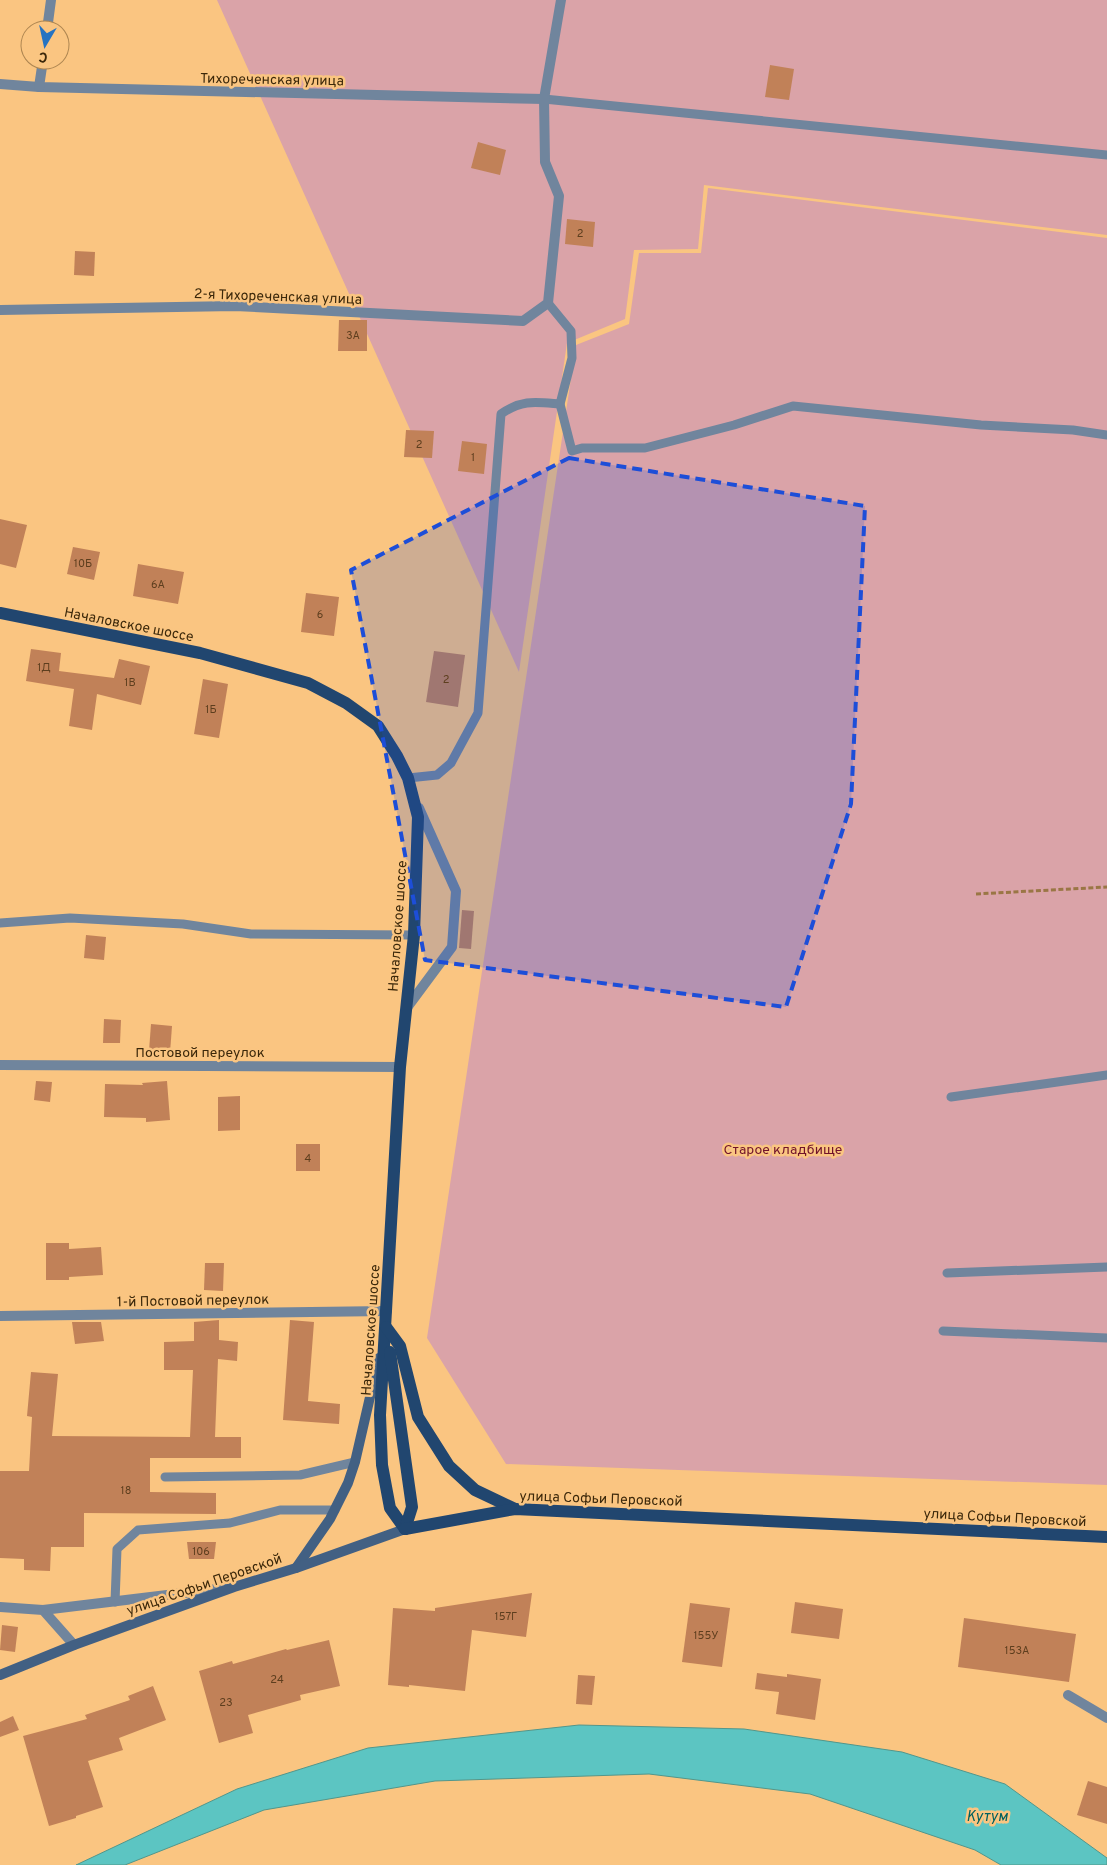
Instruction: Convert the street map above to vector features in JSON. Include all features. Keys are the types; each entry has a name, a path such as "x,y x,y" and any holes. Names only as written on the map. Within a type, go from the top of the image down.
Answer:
{"main road":[{"name":"Началовское шоссе","path":"0,613 200,653 308,683 346,703 378,726 408,778 418,817 414,935 400,1067 380,1415 382,1466 390,1508 405,1529"},
{"path":"296,1568 330,1519 348,1483 355,1462 386,1328"},
{"path":"386,1328 400,1346 418,1417 449,1466 475,1490 515,1509"},
{"path":"386,1328 412,1508 405,1529"},
{"name":"улица Софьи Перовской","path":"0,1675 74,1645 234,1586 296,1568 405,1529 515,1509 1107,1537"}],"street":[{"path":"48,20 51,0"},
{"path":"548,303 559,196 545,162 544,100 561,0"},
{"path":"39,88 42,70"},
{"name":"Тихореченская улица","path":"0,84 39,88 544,100"},
{"name":"2-я Тихореченская улица","path":"0,310 235,306 522,321 548,303"},
{"path":"406,1009 452,947 456,891 413,794"},
{"name":"Постовой переулок","path":"0,1065 400,1067"},
{"name":"1-й Постовой переулок","path":"0,1316 387,1311"},
{"path":"0,1607 43,1610 234,1586"},
{"path":"43,1610 74,1645"},
{"path":"1068,1695 1107,1718"}],"lane":[{"path":"544,100 1107,155"},
{"path":"548,303 571,331 572,358 560,404 572,451 582,448 645,448 734,425 793,406 981,425 1073,430 1107,435"},
{"path":"408,778 438,775 451,763 478,713 501,414 513,405 530,401 560,404"},
{"path":"0,923 70,918 183,924 251,934 414,935"},
{"path":"951,1097 1107,1075"},
{"path":"947,1273 1107,1267"},
{"path":"943,1331 1107,1338"},
{"path":"165,1477 300,1475 355,1462"},
{"path":"115,1602 117,1549 138,1530 230,1523 280,1510 335,1510"}],"path":[{"path":"976,894 1107,887"}],"highlighted area":[{"path":"569,458 865,506 851,804 786,1007 425,960 351,570"}],"green space":[{"path":"217,0 1107,0 1107,235 704,185 698,249 634,250 625,319 567,343 519,672"},
{"name":"Старое кладбище","path":"708,188 1107,238 1107,1485 506,1464 427,1338 576,345 629,324 639,253 701,253"}],"water":[{"name":"Кутум","path":"579,1725 744,1729 902,1752 1005,1784 1107,1858 1107,1865 1001,1865 975,1850 810,1794 649,1774 435,1781 264,1810 125,1865 76,1865 237,1789 368,1748"}],"building":[{"path":"770,65 794,69 789,100 765,97"},
{"path":"478,142 506,150 500,175 471,168"},
{"path":"567,219 595,222 593,247 565,244"},
{"path":"75,251 95,252 94,276 74,275"},
{"path":"339,320 367,320 367,351 338,351"},
{"path":"406,430 434,431 432,458 404,457"},
{"path":"462,441 487,444 484,474 458,471"},
{"path":"0,519 27,525 16,568 0,564"},
{"path":"73,547 100,552 94,580 67,574"},
{"path":"138,564 184,572 178,604 133,596"},
{"path":"306,593 339,597 334,636 301,632"},
{"path":"31,649 61,653 59,671 114,678 119,659 150,666 141,705 97,694 92,730 69,726 74,689 26,681"},
{"path":"434,651 465,655 458,707 426,702"},
{"path":"203,679 228,684 219,738 194,734"},
{"path":"462,910 474,911 471,949 459,948"},
{"path":"86,935 106,937 104,960 84,958"},
{"path":"104,1019 121,1020 120,1043 103,1043"},
{"path":"151,1024 172,1026 170,1053 149,1051"},
{"path":"36,1081 52,1082 50,1102 34,1100"},
{"path":"167,1081 170,1120 146,1122 146,1118 104,1117 105,1084 143,1085 142,1083"},
{"path":"240,1096 240,1130 218,1131 218,1097"},
{"path":"296,1144 320,1144 320,1171 296,1171"},
{"path":"46,1243 69,1243 69,1249 101,1247 103,1275 69,1277 69,1280 46,1280"},
{"path":"205,1263 224,1263 223,1291 204,1290"},
{"path":"219,1320 219,1340 238,1342 237,1361 218,1359 215,1437 241,1437 241,1458 150,1458 150,1492 216,1493 216,1514 84,1513 84,1547 51,1547 50,1571 24,1570 24,1559 0,1558 0,1471 29,1471 32,1417 27,1416 31,1372 58,1374 52,1436 190,1437 193,1370 164,1370 164,1342 194,1341 194,1322"},
{"path":"290,1320 314,1322 308,1401 340,1404 339,1424 283,1420"},
{"path":"72,1322 101,1322 104,1341 75,1344"},
{"path":"187,1542 216,1542 214,1559 189,1559"},
{"path":"532,1593 526,1637 472,1630 465,1691 409,1685 409,1687 388,1685 393,1608 435,1611 435,1608"},
{"path":"795,1602 843,1609 839,1639 791,1633"},
{"path":"690,1603 730,1608 722,1667 682,1662"},
{"path":"964,1618 1076,1634 1069,1682 958,1667"},
{"path":"2,1625 18,1627 15,1652 0,1650"},
{"path":"329,1640 340,1686 300,1695 301,1700 248,1715 253,1733 219,1743 199,1671 232,1661 233,1664 286,1649"},
{"path":"757,1673 787,1677 787,1674 821,1679 815,1720 776,1714 779,1692 755,1689"},
{"path":"578,1675 595,1676 592,1705 576,1704"},
{"path":"153,1686 166,1720 119,1738 123,1750 88,1761 103,1807 49,1826 23,1736 87,1719 85,1715 130,1700 128,1696"},
{"path":"13,1716 19,1730 0,1737 0,1722"},
{"path":"1088,1781 1107,1787 1107,1824 1077,1815"}]}
